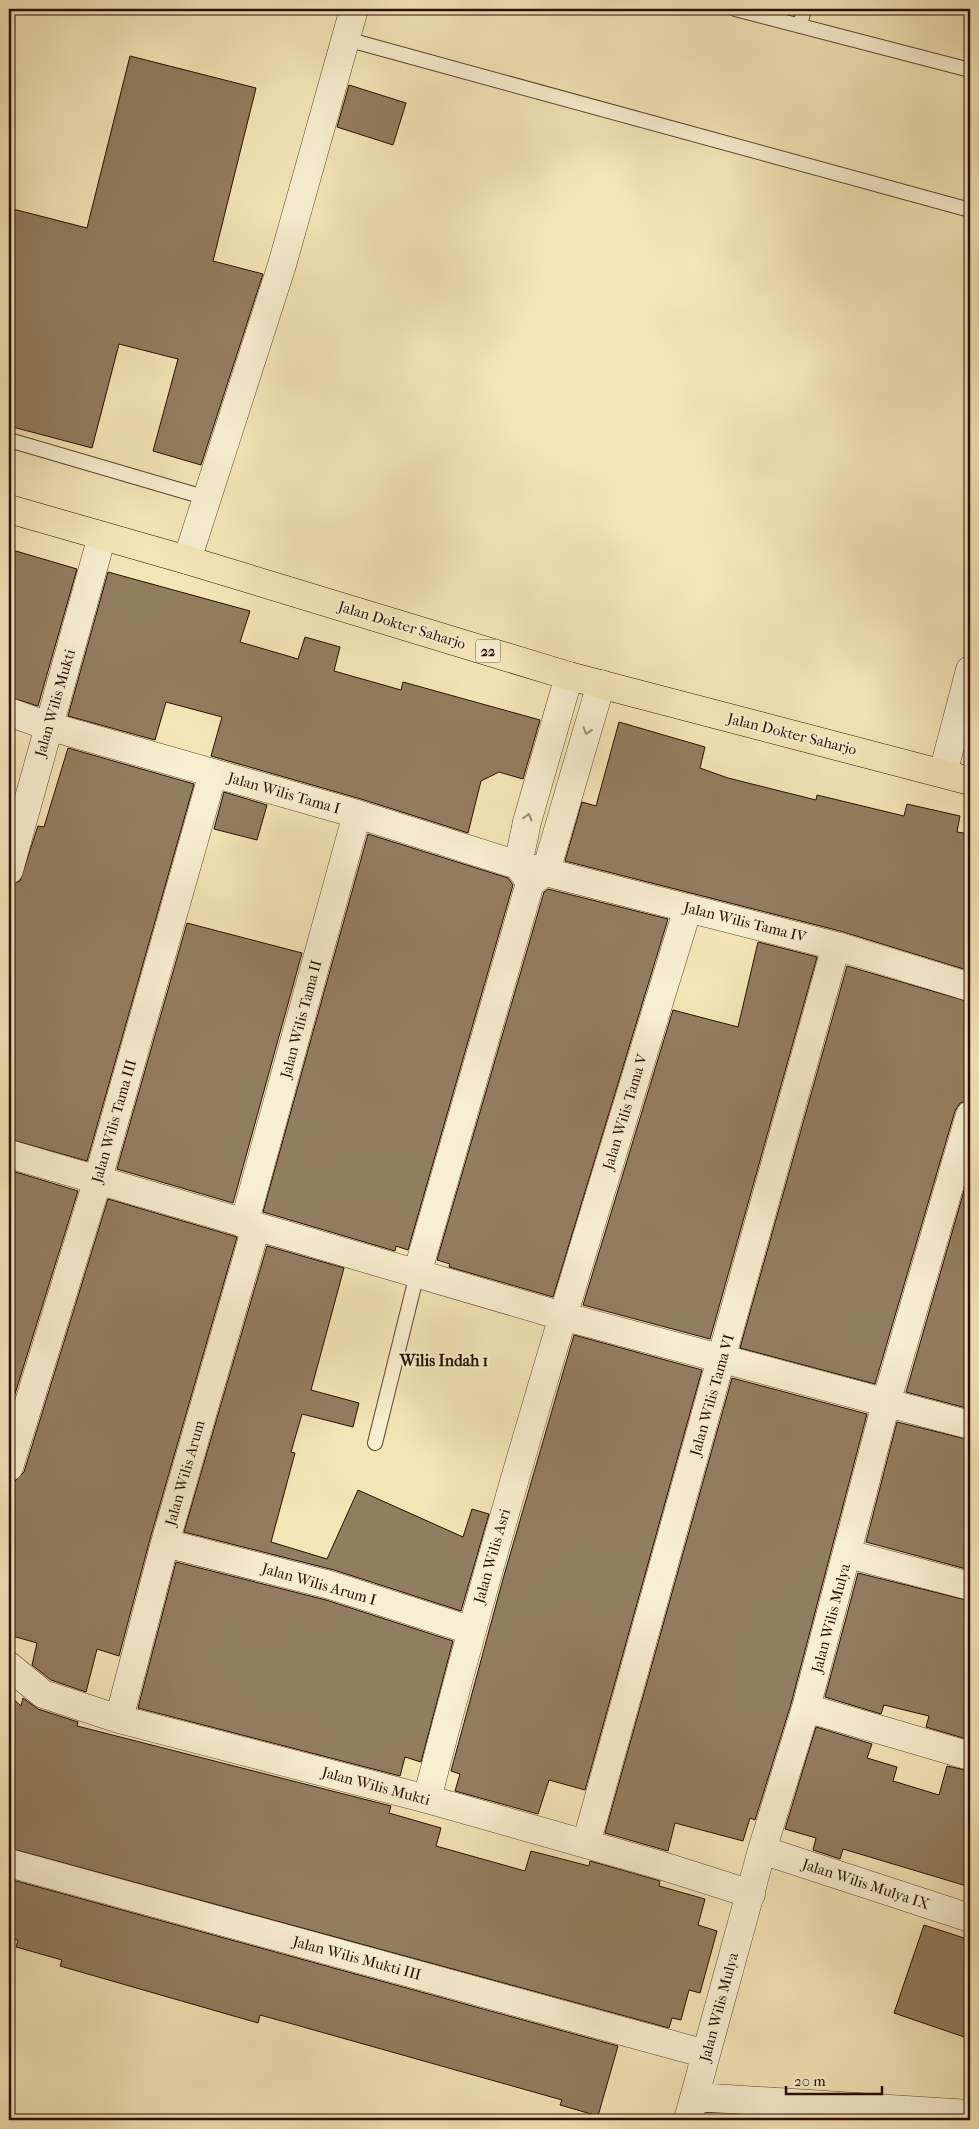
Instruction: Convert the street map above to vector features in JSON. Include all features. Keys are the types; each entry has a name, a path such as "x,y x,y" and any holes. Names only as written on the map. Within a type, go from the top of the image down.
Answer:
{"highway":[{"name":"Jalan Dokter Saharjo","path":"9,509 187,560 569,676 970,781"}],"street":[{"path":"187,560 282,265 354,9"},
{"name":"Jalan Wilis Mukti","path":"9,870 102,536"},
{"path":"943,773 970,670"},
{"path":"531,873 527,822 569,676"},
{"path":"416,1274 531,873 601,684"},
{"name":"Jalan Wilis Tama I","path":"9,712 48,726 357,814 531,873"},
{"name":"Jalan Wilis Tama III","path":"9,1467 98,1179 213,773"},
{"name":"Jalan Wilis Tama II","path":"250,1225 357,814"},
{"name":"Jalan Wilis Tama IV","path":"531,873 688,908 836,946 970,987"},
{"name":"Jalan Wilis Tama V","path":"562,1316 688,908"},
{"name":"Jalan Wilis Tama VI","path":"586,1844 836,946"},
{"name":"Jalan Wilis Mulya","path":"692,2109 762,1850 806,1708 848,1554 886,1403 970,1115"},
{"path":"9,1154 562,1316 970,1425"},
{"name":"Jalan Wilis Arum","path":"119,1719 250,1225"},
{"name":"Jalan Wilis Asri","path":"427,1799 470,1630 562,1316"},
{"name":"Jalan Wilis Arum I","path":"165,1543 330,1585 470,1630"},
{"path":"848,1554 970,1586"},
{"name":"Jalan Wilis Mukti","path":"9,1666 43,1694 119,1719 427,1799 660,1865 751,1894"},
{"path":"806,1708 970,1756"},
{"name":"Jalan Wilis Mulya IX","path":"762,1850 970,1918"},
{"name":"Jalan Wilis Mukti III","path":"9,1863 706,2054"},
{"path":"692,2109 970,2114"}],"lane":[{"path":"735,9 970,70"},
{"path":"800,26 804,9"},
{"path":"346,39 970,210"},
{"path":"9,440 207,498"},
{"path":"375,1443 416,1274"}],"building":[{"path":"130,56 256,88 213,261 263,274 201,465 153,451 178,359 119,344 92,448 9,426 9,208 87,228"},
{"path":"349,85 406,103 393,145 337,127"},
{"path":"9,549 77,569 38,706 9,697"},
{"path":"108,572 250,611 240,642 298,659 305,637 340,647 334,671 401,690 403,682 540,720 523,779 499,772 481,781 468,833 361,799 211,756 222,717 166,702 155,740 68,716"},
{"path":"619,722 705,747 700,768 728,778 816,800 817,795 904,816 907,804 960,816 957,832 970,834 970,971 840,931 565,861 582,802 596,806"},
{"path":"68,748 194,784 87,1161 9,1139 9,885 20,881 38,826 44,827"},
{"path":"224,792 267,805 257,840 214,829"},
{"path":"368,834 508,878 513,885 408,1250 396,1246 395,1251 263,1212"},
{"path":"548,889 668,919 553,1297 449,1267 450,1264 437,1260 544,892"},
{"path":"187,923 302,953 233,1203 117,1169"},
{"path":"758,942 817,957 710,1339 583,1305 673,1010 738,1027"},
{"path":"847,966 970,1002 970,1100 960,1103 955,1111 875,1384 740,1348"},
{"path":"9,1170 78,1191 10,1410 9,1410"},
{"path":"970,1170 970,1409 906,1392"},
{"path":"108,1199 237,1237 150,1539 119,1656 97,1649 86,1692 51,1680 32,1665 37,1643 9,1635 9,1504 15,1481 24,1472"},
{"path":"267,1246 344,1268 311,1390 359,1403 353,1427 302,1414 291,1452 295,1453 271,1542 327,1559 358,1490 463,1537 472,1509 489,1514 461,1611 334,1570 184,1532"},
{"path":"574,1335 702,1370 585,1790 549,1780 538,1814 455,1791 460,1774 451,1771 503,1579"},
{"path":"732,1378 867,1414 791,1704 755,1820 750,1818 743,1841 675,1823 668,1851 605,1833"},
{"path":"897,1422 970,1440 970,1570 866,1542"},
{"path":"176,1562 326,1600 453,1641 421,1762 405,1757 400,1776 138,1708"},
{"path":"858,1573 970,1601 970,1740 926,1727 929,1716 884,1705 881,1714 825,1697"},
{"path":"9,1695 21,1706 23,1698 38,1709 78,1722 77,1726 391,1806 389,1813 441,1828 436,1846 525,1871 531,1851 589,1866 590,1861 660,1881 659,1886 705,1899 698,1925 717,1931 700,1993 689,1990 681,2020 672,2018 669,2028 9,1848"},
{"path":"816,1727 872,1744 867,1758 897,1767 893,1781 939,1795 947,1766 970,1771 970,1887 843,1849 840,1859 813,1850 816,1838 785,1829"},
{"path":"9,1879 618,2046 598,2116 560,2105 562,2100 289,2023 260,2015 258,2023 60,1966 62,1960 16,1947 18,1940 9,1939"},
{"path":"924,1925 970,1940 970,2039 894,2013"}],"district":[{"name":"Wilis Indah 1","path":"444,1360"}]}
